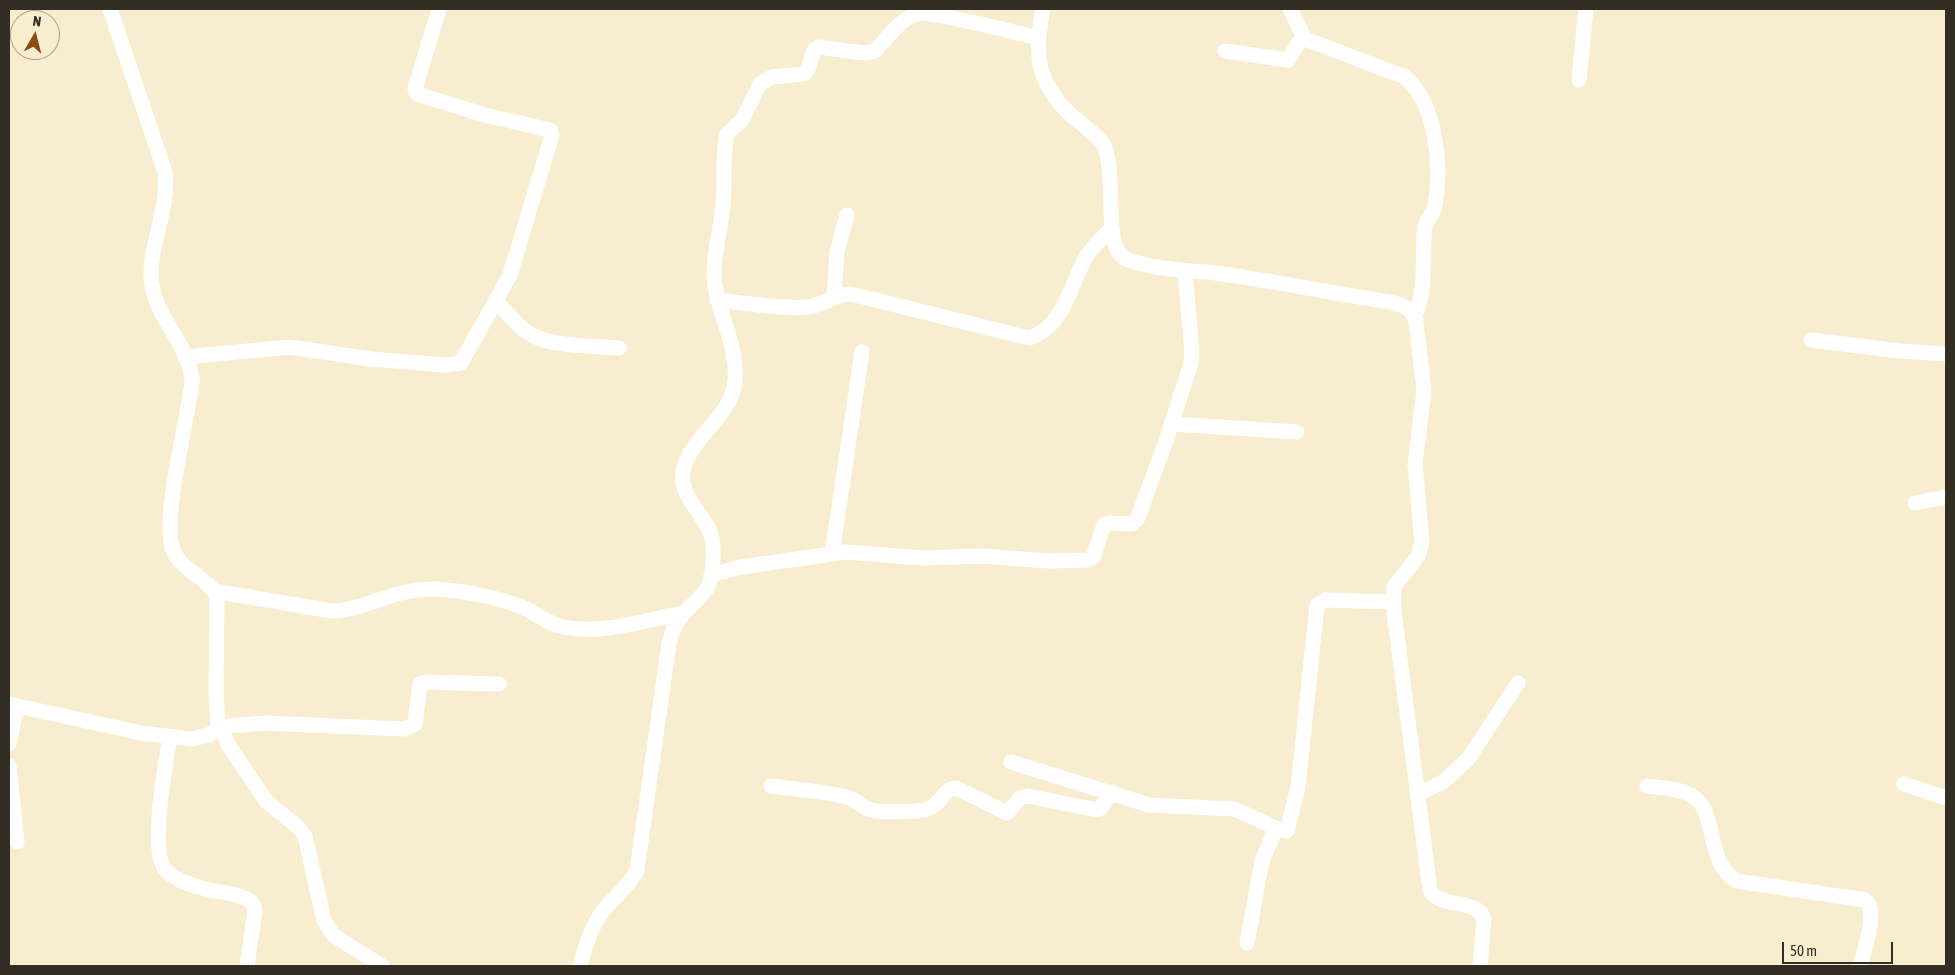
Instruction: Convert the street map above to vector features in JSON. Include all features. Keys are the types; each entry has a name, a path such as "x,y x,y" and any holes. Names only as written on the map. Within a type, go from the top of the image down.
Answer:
{"street":[{"path":"110,9 165,172 167,195 152,264 152,284 161,314 192,373 174,491 170,539 174,552 181,564 214,591 332,611 342,611 396,593 425,588 440,589 517,605 550,623 578,629 594,630 684,613"},
{"path":"185,357 290,347 371,359 459,365 510,275 552,133 550,130 485,115 417,94 415,89 439,9"},
{"path":"1043,9 1038,38 1038,59 1047,85 1060,104 1097,136 1107,153 1112,188 1112,228 1116,247 1123,257 1143,264 1228,275 1394,303 1409,308 1414,317 1424,391 1415,464 1422,542 1418,556 1397,582 1393,594 1430,890 1439,899 1471,907 1481,912 1484,918 1480,966"},
{"path":"1290,9 1303,36 1309,41 1405,77 1414,88 1426,110 1436,145 1438,173 1435,209 1425,226 1420,303 1414,317"},
{"path":"1580,80 1586,9"},
{"path":"580,966 598,919 607,906 629,884 636,870 667,652 673,630 684,613 706,590 711,575 712,538 708,527 691,501 683,474 685,463 700,438 732,398 735,381 735,362 717,300 714,281 723,206 727,134 742,120 760,84 772,77 804,74 808,70 814,50 818,47 864,52 875,51 895,26 918,13 1038,38"},
{"path":"1226,50 1288,60 1303,36"},
{"path":"834,296 836,262 847,215"},
{"path":"717,300 804,307 821,303 834,296 846,294 867,296 962,323 1028,338 1042,330 1060,312 1088,255 1112,228"},
{"path":"711,575 741,567 832,554 862,552 922,558 983,556 1048,561 1089,560 1093,557 1104,525 1109,523 1132,524 1137,520 1172,424 1192,352 1186,271"},
{"path":"496,301 526,331 540,338 558,343 619,348"},
{"path":"1811,340 1900,351 1946,354"},
{"path":"832,554 862,352"},
{"path":"1172,424 1297,432"},
{"path":"1914,503 1946,497"},
{"path":"214,591 217,600 216,711 220,727 229,746 266,801 298,827 305,836 324,920 328,930 382,966"},
{"path":"1011,762 1159,806 1235,809 1276,828 1287,831 1295,802 1318,603 1332,600 1394,602"},
{"path":"9,744 13,705 132,731 170,737 202,738 220,727 300,723 404,729 415,724 420,684 424,682 499,684"},
{"path":"1418,794 1443,782 1468,759 1518,683"},
{"path":"170,737 159,818 159,851 162,863 168,872 189,884 239,896 252,903 255,910 248,966"},
{"path":"9,766 17,842"},
{"path":"1904,784 1946,798"},
{"path":"770,786 840,795 854,799 868,809 894,811 929,809 938,804 947,791 956,788 1007,813 1020,798 1032,796 1097,810 1101,808 1112,792"},
{"path":"1647,786 1686,792 1701,803 1716,852 1729,876 1737,880 1865,900 1869,903 1872,911 1871,920 1860,966"},
{"path":"1247,943 1261,868 1276,828"}]}
